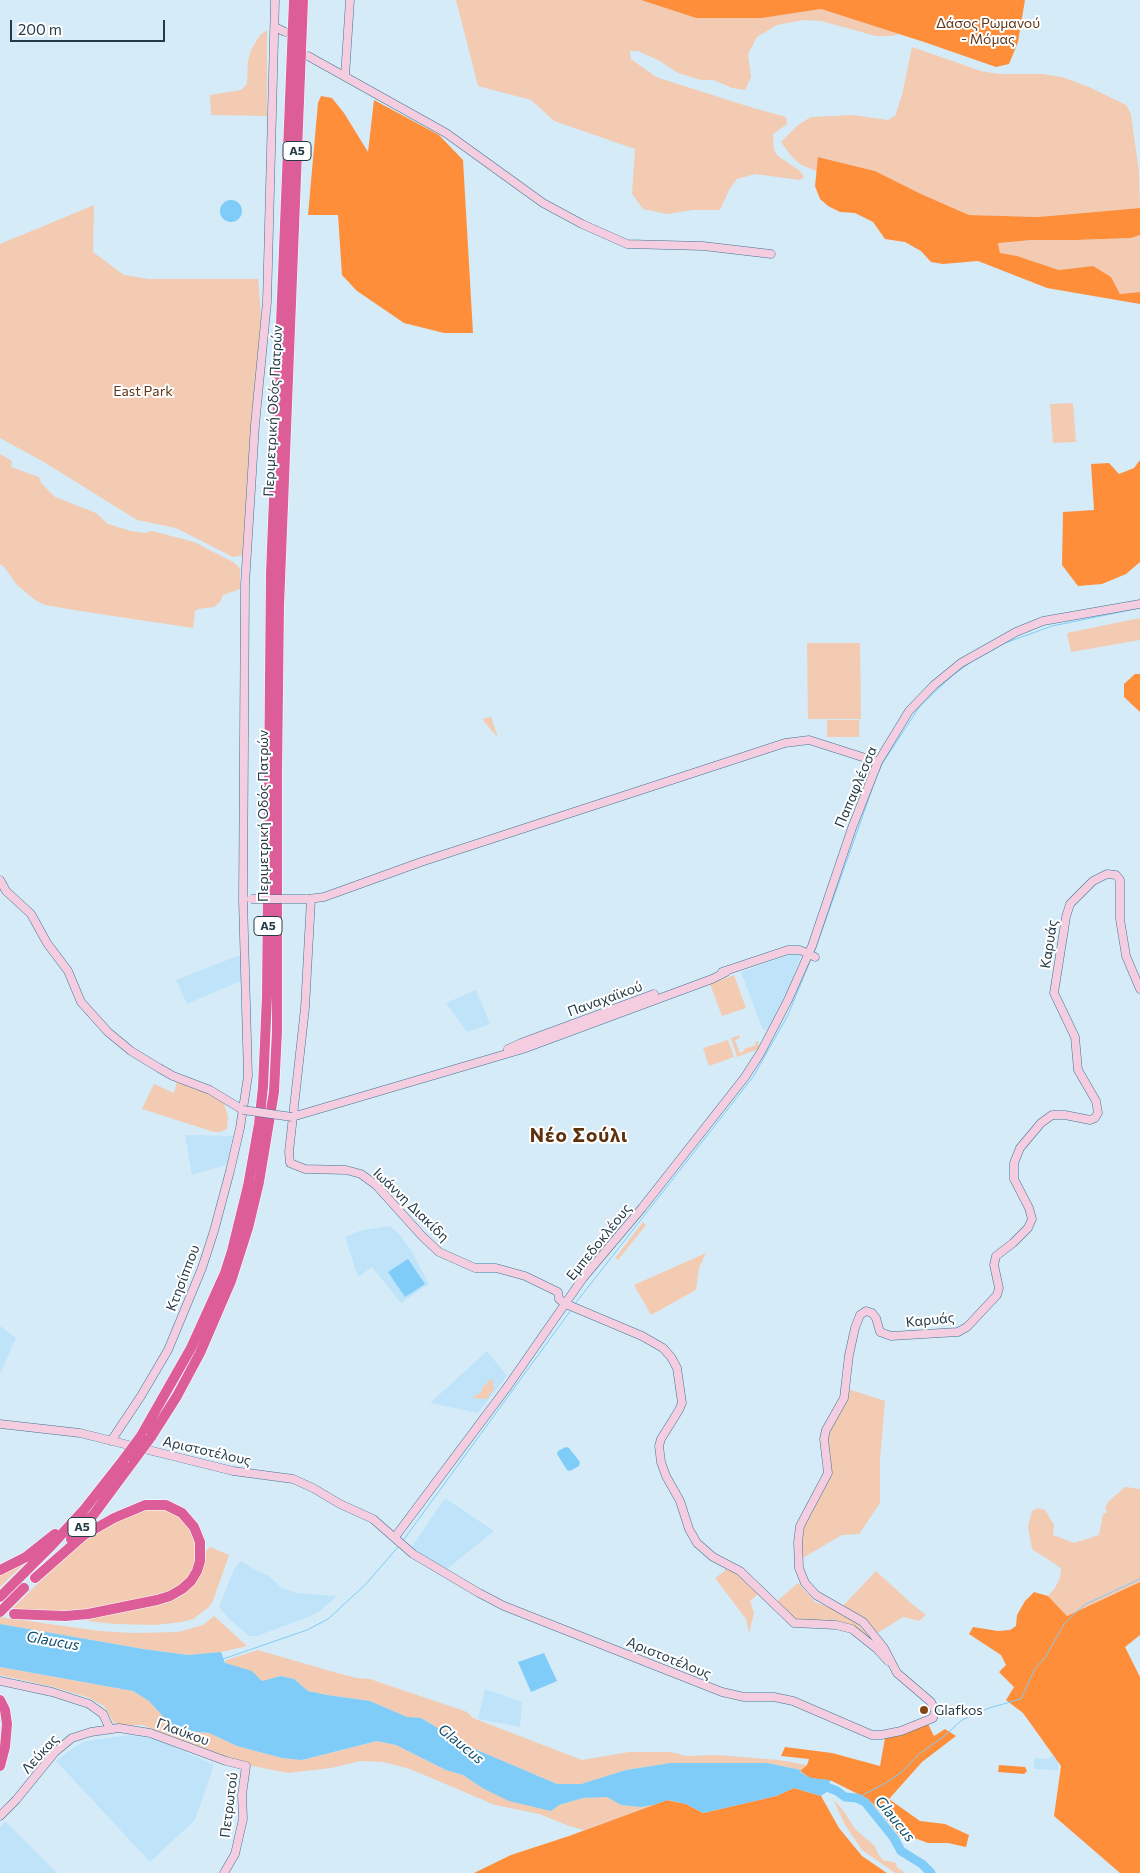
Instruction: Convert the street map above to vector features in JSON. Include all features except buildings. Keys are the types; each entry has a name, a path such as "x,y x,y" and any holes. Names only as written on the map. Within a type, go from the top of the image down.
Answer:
{"highway":[{"path":"287,131 290,0"},
{"name":"Περιμετρική Οδός Πατρών","path":"146,1437 191,1348 225,1273 248,1186 261,1106 267,996 271,573 287,131 294,0"},
{"name":"Περιμετρική Οδός Πατρών","path":"0,1612 35,1578 94,1514 129,1459 177,1396 200,1353 231,1281 248,1228 267,1141 274,1086 277,1031 277,774 280,576 303,0"},
{"name":"Περιμετρική Οδός Πατρών","path":"0,1597 72,1524 113,1474 129,1459"},
{"path":"0,1570 17,1562 43,1544 72,1518 113,1474"},
{"path":"14,1614 65,1616 88,1614 170,1596 191,1581 197,1571 200,1561 200,1542 194,1527 182,1513 166,1505 145,1505 114,1518 84,1535 35,1578"},
{"path":"0,1700 7,1724 5,1747 0,1766"}],"street":[{"name":"Κτησίππου","path":"111,1441 141,1396 168,1350 199,1276 222,1203 243,1110 248,1067 245,584 256,416 267,302 275,0"},
{"path":"345,76 350,0"},
{"path":"275,27 285,32"},
{"path":"308,56 446,133 543,203 582,224 627,244 703,246 771,254"},
{"name":"Παπαφλέσσα","path":"811,955 859,807 878,762 909,711 934,685 961,663 1016,632 1043,622 1140,604"},
{"path":"247,900 324,897 421,862 792,742 809,740 878,762"},
{"name":"Καρυάς","path":"935,1716 931,1702 897,1673 884,1648 863,1622 816,1595 805,1583 799,1568 800,1526 828,1473 824,1439 826,1430 844,1398 849,1355 858,1318 864,1312 872,1313 876,1318 880,1332 891,1336 952,1333 968,1327 998,1295 999,1288 994,1265 996,1256 1028,1228 1032,1219 1029,1208 1014,1179 1014,1163 1020,1148 1041,1123 1052,1115 1065,1114 1090,1120 1095,1118 1098,1113 1097,1104 1078,1070 1075,1037 1056,1000 1054,992 1066,917 1070,904 1093,881 1107,874 1116,875 1120,880 1120,919 1126,956 1140,989"},
{"path":"0,880 6,891 30,912 47,943 68,971 81,1002 108,1032 131,1051 173,1076 224,1097 243,1110 292,1117"},
{"name":"Ιωάννη Διακίδη","path":"308,899 306,1001 288,1152 290,1162 305,1169 346,1170 361,1174 376,1185 439,1252 475,1268 496,1268 522,1275 558,1292"},
{"name":"Παναχαϊκού","path":"292,1117 523,1049 788,950 800,950 811,955"},
{"name":"Εμπεδοκλέους","path":"396,1538 508,1386 592,1266 642,1208 750,1069 761,1052 811,955"},
{"path":"572,1295 558,1292 559,1299 566,1304 649,1339 663,1348 673,1360 678,1374 682,1403 661,1438 661,1462 666,1476 680,1501 689,1529 697,1543 713,1557 740,1571 794,1623 836,1625 852,1630 877,1649 891,1664"},
{"name":"Αριστοτέλους","path":"0,1424 80,1433 233,1471 293,1479 313,1488 346,1508 369,1517 406,1548 466,1586 504,1606 722,1692 744,1697 774,1697 792,1701 872,1735 901,1731 935,1716"},
{"path":"0,1681 44,1690 84,1702 103,1714 110,1729"},
{"name":"Γλαύκου","path":"110,1729 119,1728 150,1732 226,1761 246,1766"},
{"name":"Λεύκας","path":"0,1816 64,1744 80,1735 110,1729"},
{"name":"Πετρωτού","path":"224,1873 235,1854 243,1819 242,1795 246,1766"}],"shaded area":[{"path":"794,953 801,956 790,985 767,1030 763,1030 741,972"},
{"path":"240,955 241,981 187,1004 176,980"},
{"path":"476,990 490,1024 467,1032 446,1003"},
{"path":"185,1135 233,1136 226,1165 192,1175"},
{"path":"390,1226 399,1234 411,1250 429,1284 401,1303 372,1267 358,1277 345,1237 359,1231"},
{"path":"0,1326 16,1338 0,1374"},
{"path":"487,1351 507,1376 478,1413 430,1403"},
{"path":"445,1498 494,1531 446,1570 411,1548"},
{"path":"241,1561 269,1576 282,1588 296,1593 337,1596 320,1611 308,1617 257,1636 249,1636 229,1619 219,1607 234,1569"},
{"path":"485,1689 522,1702 520,1727 478,1719"},
{"path":"129,1735 166,1743 214,1765 195,1820 150,1862 56,1761 86,1741"},
{"path":"1051,1756 1055,1756 1055,1759 1058,1759 1058,1770 1034,1769 1034,1758 1050,1759"},
{"path":"5,1822 57,1873 0,1873 0,1827"}],"green space":[{"path":"456,0 641,0 696,18 762,18 821,9 899,34 876,36 821,21 804,20 777,25 757,37 748,54 751,77 745,90 732,88 714,80 701,80 678,73 660,61 638,51 630,51 631,59 656,77 786,117 787,124 773,134 774,150 778,156 800,171 804,177 800,180 755,174 737,179 729,190 720,210 693,210 667,214 643,209 632,194 635,149 554,121 531,100 478,86"},
{"name":"Δάσος Ρωμανού - Μόμας","path":"641,0 1025,0 1018,42 1009,64 996,67 821,9 762,18 696,18"},
{"path":"267,30 267,116 211,115 210,95 241,90 247,84 248,61 251,50 260,35"},
{"path":"912,47 981,71 998,74 1042,74 1062,77 1089,87 1126,105 1131,114 1139,172 1140,208 1038,217 969,215 875,171 819,157 817,171 801,165 792,157 781,142 798,125 811,117 853,115 888,120 895,116 902,95"},
{"path":"321,96 332,98 344,113 368,152 374,100 439,135 463,160 473,333 444,333 404,323 357,291 342,275 338,215 308,215 318,103"},
{"path":"818,157 875,171 969,215 1038,217 1140,208 1140,235 1131,238 1031,240 998,243 1000,253 1017,256 1059,270 1093,266 1111,277 1120,294 1140,292 1140,304 1047,288 978,261 943,264 931,262 921,251 905,242 885,239 873,222 855,213 840,212 828,206 820,199 815,186"},
{"name":"East Park","path":"94,205 93,252 124,275 149,279 258,279 262,327 248,467 243,555 233,557 176,528 137,520 44,462 0,438 0,244"},
{"path":"1140,235 1140,292 1120,294 1110,277 1093,266 1059,270 1017,256 1000,253 998,242 1131,238"},
{"path":"1073,403 1076,442 1053,443 1050,404"},
{"path":"0,454 12,461 11,467 39,477 41,483 55,497 96,513 108,524 131,531 145,533 152,531 194,542 233,562 240,570 240,589 223,595 220,602 214,607 195,611 193,628 45,605 35,600 17,585 0,564"},
{"path":"1140,460 1140,562 1126,574 1102,584 1078,586 1062,565 1063,512 1094,510 1091,464 1109,463 1119,474 1134,468"},
{"path":"1140,618 1140,640 1071,652 1067,633"},
{"path":"807,643 860,643 861,719 808,719"},
{"path":"1135,674 1140,674 1140,712 1124,697 1124,684"},
{"path":"491,717 498,738 482,719"},
{"path":"827,720 859,720 859,737 827,737"},
{"path":"734,975 746,1008 722,1016 710,984"},
{"path":"739,1035 740,1038 735,1040 740,1053 744,1049 756,1045 755,1042 758,1041 759,1049 737,1057 731,1038"},
{"path":"728,1040 734,1057 709,1066 703,1048"},
{"path":"177,1081 223,1101 228,1116 227,1129 214,1132 142,1109 154,1084 174,1093"},
{"path":"643,1222 646,1225 618,1260 615,1258"},
{"path":"706,1253 699,1268 696,1290 651,1315 634,1285"},
{"path":"492,1378 494,1389 487,1399 472,1398 481,1392 483,1387"},
{"path":"848,1389 885,1401 880,1460 880,1503 859,1534 842,1535 801,1559 803,1525 829,1480 831,1472 827,1436"},
{"path":"1125,1487 1140,1489 1140,1582 1067,1616 1048,1596 1060,1578 1061,1568 1032,1549 1028,1526 1032,1511 1038,1508 1045,1510 1054,1525 1053,1535 1074,1543 1099,1535 1103,1514 1107,1512 1105,1508 1108,1502"},
{"path":"143,1510 167,1510 178,1515 191,1529 196,1544 196,1560 188,1578 179,1585 169,1592 86,1610 66,1612 29,1611 13,1608 80,1542 97,1531"},
{"path":"210,1547 229,1555 213,1601 209,1607 193,1619 155,1625 117,1624 86,1620 165,1602 204,1564 206,1551"},
{"path":"32,1557 11,1576 0,1587 0,1574"},
{"path":"724,1569 732,1570 758,1594 750,1601 754,1613 749,1633 746,1619 715,1578 725,1571"},
{"path":"876,1571 926,1615 919,1621 903,1617 876,1634 841,1608"},
{"path":"1140,1582 1140,1635 1125,1647 1140,1677 1140,1873 1120,1873 1054,1816 1061,1766 1023,1713 1006,1700 1014,1687 999,1672 1006,1665 1001,1655 969,1634 973,1627 998,1631 1010,1630 1016,1626 1017,1615 1025,1601 1034,1592 1048,1596 1067,1616"},
{"path":"798,1583 815,1602 838,1611 857,1623 879,1646 854,1628 793,1619 776,1602"},
{"path":"214,1616 247,1646 221,1652 188,1655 0,1624 0,1617 99,1631 134,1633 178,1632 203,1625"},
{"path":"258,1650 337,1673 370,1679 467,1712 473,1718 582,1760 629,1752 671,1752 686,1756 717,1755 779,1760 807,1765 801,1770 767,1763 671,1763 626,1770 581,1784 557,1784 470,1747 421,1718 407,1717 370,1701 308,1691 294,1679 281,1676 262,1681 254,1675 225,1663 226,1660"},
{"path":"0,1667 133,1691 149,1701 170,1724 187,1731 209,1733 237,1746 282,1758 303,1760 377,1741 396,1745 446,1770 463,1775 484,1789 551,1811 559,1805 583,1798 607,1797 621,1805 641,1807 653,1805 584,1830 539,1814 495,1805 410,1769 383,1762 361,1761 331,1768 288,1773 248,1765 142,1725 119,1725 114,1723 104,1706 87,1697 0,1675"},
{"path":"928,1724 934,1736 945,1729 956,1736 922,1762 889,1799 920,1821 945,1824 969,1835 966,1847 948,1843 928,1843 917,1839 900,1837 868,1799 832,1781 810,1778 800,1771 807,1765 809,1759 781,1756 785,1747 832,1753 880,1766 885,1738"},
{"path":"999,1765 1025,1767 1027,1771 1024,1774 998,1772"},
{"path":"794,1788 821,1796 839,1828 862,1856 887,1873 474,1873 511,1855 667,1800 686,1804 703,1813 776,1796"},
{"path":"833,1799 843,1810 855,1829 875,1846 883,1860 896,1863 897,1867 905,1873 895,1873 862,1850 845,1825"}],"water":[{"path":"231,200 239,203 242,211 239,219 231,222 223,219 220,211 223,203"},
{"path":"408,1259 425,1284 405,1297 388,1272"},
{"path":"566,1447 569,1448 580,1462 579,1466 570,1471 567,1470 557,1454 558,1451"},
{"path":"0,1624 188,1655 221,1652 225,1663 252,1671 262,1681 281,1676 294,1679 308,1691 370,1701 407,1717 421,1718 470,1747 557,1784 581,1784 626,1770 671,1763 767,1763 801,1770 800,1772 811,1778 830,1780 828,1791 821,1796 794,1788 776,1796 703,1813 686,1804 668,1800 641,1807 621,1805 607,1797 583,1798 559,1805 551,1811 509,1801 484,1789 463,1775 446,1770 396,1745 377,1741 302,1760 282,1758 237,1746 209,1733 187,1731 170,1724 149,1701 133,1691 0,1667"},
{"path":"544,1653 557,1681 531,1692 518,1662"}],"waterway":[{"path":"814,953 882,764 920,706 953,675 971,662 1005,643 1052,626 1140,608"},
{"path":"574,1305 753,1077 788,1015 811,959"},
{"path":"402,1542 571,1310"},
{"path":"223,1659 307,1630 328,1619 366,1584 398,1547"},
{"path":"857,1798 902,1772 919,1754 943,1737 962,1720 989,1708 1021,1699 1035,1668 1045,1658 1064,1624 1084,1605 1140,1579"},
{"name":"Glaucus","path":"819,1784 837,1791 845,1797 857,1798 865,1802 894,1838 901,1851 922,1864 931,1873"}],"place":[{"name":"Glafkos","path":"924,1710"}],"district":[{"name":"Νέο Σούλι","path":"579,1136"}]}
